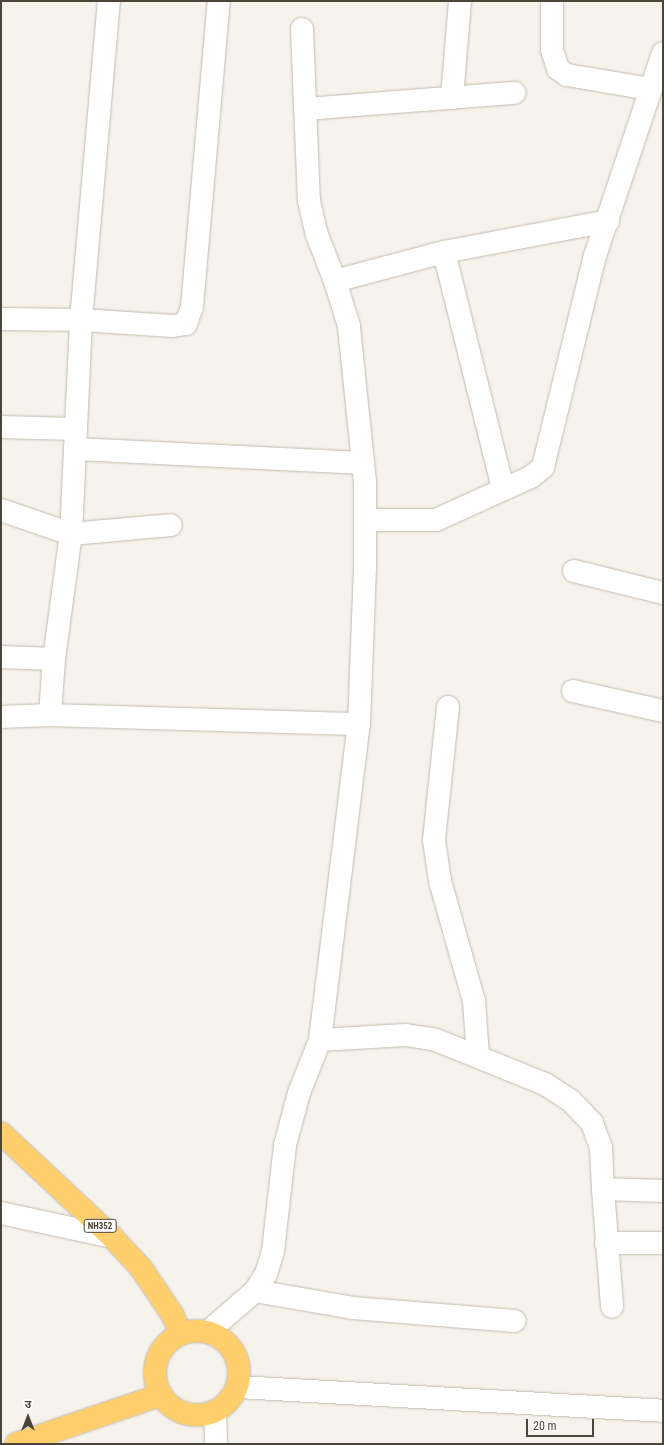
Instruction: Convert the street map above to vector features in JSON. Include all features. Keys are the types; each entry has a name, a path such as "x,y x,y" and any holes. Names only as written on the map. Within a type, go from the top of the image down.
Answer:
{"highway":[{"name":"NH352","path":"1,1133 112,1238 141,1268 172,1314 181,1333"},
{"path":"198,1330 209,1331 229,1344 240,1368 238,1387 233,1397 215,1412 201,1415 187,1414 168,1405 161,1395 156,1383 155,1367 158,1356 166,1344 181,1333 198,1330"},
{"path":"16,1444 161,1395"}],"street":[{"path":"50,715 54,659 71,534 81,320 109,1"},
{"path":"1,319 81,320 173,326 186,324 192,307 210,123 219,1"},
{"path":"452,98 460,1"},
{"path":"552,1 552,50 558,68 567,75 651,89"},
{"path":"209,1331 255,1291 266,1274 273,1251 285,1145 292,1117 320,1040 359,724 365,520 363,463 349,326 308,201 302,29"},
{"path":"365,520 436,520 538,473 546,459 595,256 663,53"},
{"path":"305,109 514,93"},
{"path":"335,280 444,252 608,220"},
{"path":"444,252 503,488"},
{"path":"1,427 76,439 363,463"},
{"path":"1,510 71,534 171,525"},
{"path":"574,571 663,593"},
{"path":"1,657 54,659"},
{"path":"573,690 663,711"},
{"path":"448,707 435,814 435,846 440,881 474,1001 478,1056"},
{"path":"1,717 50,715 359,724"},
{"path":"320,1040 406,1035 436,1040 544,1084 570,1100 592,1123 601,1148 606,1243 612,1307"},
{"path":"603,1189 663,1191"},
{"path":"1,1213 112,1238"},
{"path":"606,1243 663,1243"},
{"path":"255,1291 353,1308 514,1321"},
{"path":"238,1387 663,1411"},
{"path":"215,1412 216,1444"}]}
